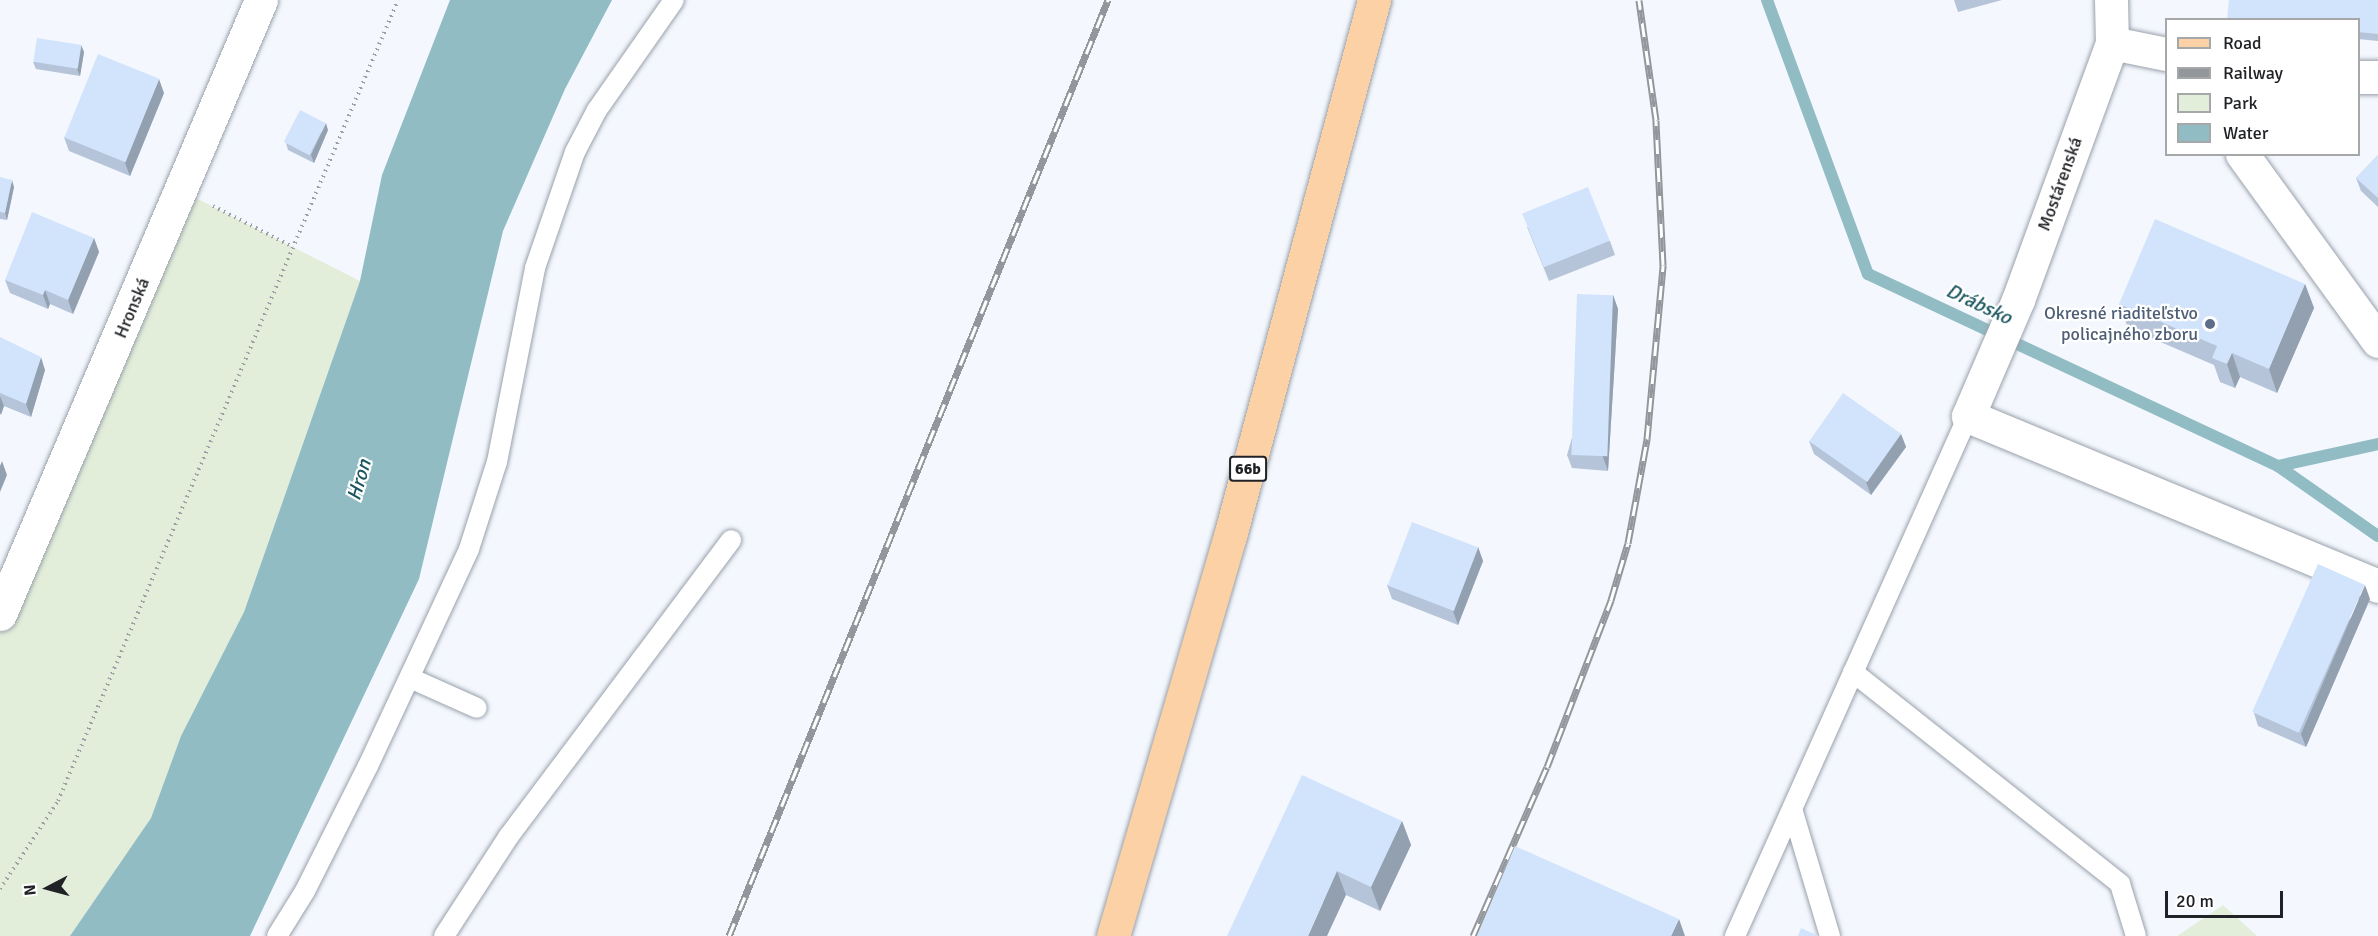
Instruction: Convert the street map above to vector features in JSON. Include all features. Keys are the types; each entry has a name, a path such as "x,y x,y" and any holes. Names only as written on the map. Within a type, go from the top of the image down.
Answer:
{"main road":[{"name":"66b","path":"1113,936 1230,536 1374,0"}],"street":[{"name":"Hronská","path":"0,614 182,191 261,0"},
{"name":"Mostárenská","path":"1968,416 2018,300 2112,43 2111,0"},
{"path":"2112,43 2165,54"},
{"path":"2360,77 2378,76"},
{"path":"2243,156 2378,341"},
{"path":"1968,416 2378,586"}],"lane":[{"path":"277,936 305,891 410,678 489,495 535,268 575,152 597,110 674,0"},
{"path":"1735,936 1968,416"},
{"path":"444,936 509,836 732,540"},
{"path":"1853,672 2120,884 2136,936"},
{"path":"410,678 477,708"},
{"path":"1792,812 1830,936"}],"path":[{"path":"0,890 58,801 398,0"},
{"path":"182,191 293,247"}],"green space":[{"path":"182,191 360,281 244,612 181,736 151,818 70,936 0,936 0,614"},
{"path":"2223,905 2257,936 2177,936"}],"water":[{"name":"Hron","path":"450,0 612,0 565,89 503,231 419,579 250,936 70,936 151,818 181,736 244,612 360,281 382,175"}],"building":[{"path":"2229,0 2378,0 2378,34 2360,32 2360,18 2227,18"},
{"path":"37,38 81,45 78,69 33,62"},
{"path":"98,54 159,79 125,162 64,137"},
{"path":"300,110 326,123 309,155 284,142"},
{"path":"2378,155 2378,198 2356,178"},
{"path":"0,177 12,180 5,213 0,212"},
{"path":"1588,187 1610,241 1544,267 1522,214"},
{"path":"32,212 94,238 68,300 45,290 43,295 5,280"},
{"path":"2155,219 2305,284 2269,369 2232,353 2227,364 2212,358 2217,346 2119,304"},
{"path":"1577,294 1613,295 1607,456 1571,455"},
{"path":"0,337 41,357 26,404 0,393"},
{"path":"1843,393 1901,434 1867,482 1809,441"},
{"path":"1412,522 1478,547 1454,611 1388,585"},
{"path":"2318,564 2365,585 2299,733 2252,712"},
{"path":"1302,775 1402,821 1371,887 1337,871 1308,936 1227,936"},
{"path":"1515,846 1679,919 1671,936 1477,936"},
{"path":"1801,928 1819,936 1798,936"}],"waterway":[{"name":"Drábsko","path":"1767,0 1868,274 2278,466 2378,444"},
{"path":"2278,466 2378,536"}],"railway":[{"path":"729,936 1108,0"},
{"path":"1473,936 1547,767 1611,600 1628,543 1647,439 1663,265 1656,120 1639,0"}],"place":[{"name":"Okresné riaditeľstvo policajného zboru","path":"2210,324"}]}
